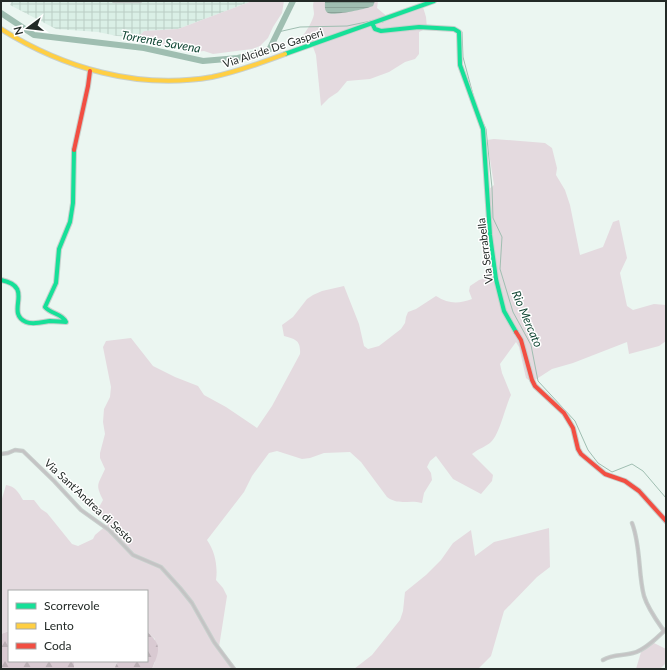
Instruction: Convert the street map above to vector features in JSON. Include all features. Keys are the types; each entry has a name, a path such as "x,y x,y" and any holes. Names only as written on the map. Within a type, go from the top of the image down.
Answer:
{"street":[{"path":"114,1 140,1"},
{"name":"Via Alcide De Gasperi","path":"1,29 53,58 90,71 127,78 163,81 192,80 218,76 280,58 434,1"},
{"name":"Via Serrabella","path":"372,23 375,29 381,31 427,27 454,29 458,32 460,36 460,65 462,73 483,129 490,235 496,280 504,311 522,344 532,380 535,386 564,413 573,428 578,449 581,454 605,474 625,481 639,491 666,521"},
{"path":"1,280 11,281 18,289 18,318 33,324 53,321 66,322 64,317 49,312 46,307 56,283 59,249 70,222 73,203 73,153 90,71"},
{"name":"Via Sant'Andrea di Sesto","path":"1,454 15,450 23,451 81,510 109,530 130,552 137,557 161,567 192,603 214,642 234,669"},
{"path":"603,660 608,656 634,653 665,630 647,604 644,595 640,561 632,523"}],"shaded area":[{"path":"12,1 252,1 178,29 144,31 138,37 56,29 10,5"},
{"path":"252,1 284,1 282,13 268,38 260,46 252,49 213,54 204,51 195,52 168,47 138,37 144,31 178,29"},
{"path":"314,1 378,1 377,8 389,18 423,7 427,28 419,32 419,54 415,59 405,62 389,72 370,79 347,81 338,92 321,106 316,55 313,47 301,38 313,17"},
{"path":"325,1 375,1 373,6 350,12 331,14 326,11"},
{"path":"494,139 545,143 552,148 557,168 556,175 565,190 570,205 580,255 603,247 613,222 619,220 627,258 620,273 627,306 633,310 654,304 666,305 666,341 659,346 629,354 627,342 573,363 552,369 535,380 530,381 526,378 519,347 516,342 500,364 511,395 500,426 491,442 472,454 493,475 492,481 481,494 453,479 436,456 430,461 427,467 431,473 432,480 424,493 422,503 391,500 387,497 361,462 350,452 324,453 302,459 277,451 269,453 252,476 244,492 207,540 215,559 217,570 216,580 223,588 227,596 219,647 237,669 152,669 155,662 155,639 148,633 148,590 8,590 8,631 1,634 1,502 6,485 14,488 23,500 34,500 41,509 47,513 72,544 78,546 93,539 95,535 108,524 98,509 103,500 98,484 105,469 100,458 105,434 103,422 104,409 110,397 111,387 103,347 106,341 131,338 153,366 198,386 204,395 226,407 257,428 272,406 300,354 298,343 294,339 284,336 282,325 293,317 307,299 313,295 322,291 344,286 359,324 364,346 368,349 379,346 401,329 405,323 408,312 416,309 436,296 449,302 462,302 472,299 469,291 470,286 479,280 494,275 494,265 487,250 490,244 488,195 489,189 494,185 487,140"},
{"path":"549,528 550,567 537,577 504,611 491,656 478,669 354,669 372,655 400,620 403,611 405,592 426,575 441,560 453,543 471,530 475,556 494,542"},
{"path":"652,642 666,649 666,663 660,669 636,669 641,652"},
{"path":"74,662 118,662 114,669 74,669"}],"green space":[{"path":"8,631 8,662 74,662 74,669 1,669 1,634"},
{"path":"148,633 156,641 158,653 152,669 114,669 118,662 148,662"}],"waterway":[{"name":"Torrente Savena","path":"1,13 34,35 144,48 203,61 238,58 269,50 293,1"},
{"path":"278,32 300,27 347,26 371,21"},
{"name":"Rio Mercato","path":"462,32 463,57 475,102"},
{"name":"Rio Mercato","path":"478,112 486,129 492,188 493,218 502,237 500,269 513,312 531,345 538,381 575,421 588,450 598,463 612,472 632,464 643,471 666,498"}],"traffic: fast":[{"path":"285,54 434,1"},
{"path":"372,23 375,29 381,31 419,27 454,29 459,32 460,65 483,129 490,235 496,279 504,311 516,332"},
{"path":"1,280 11,283 17,288 18,312 20,318 26,322 66,322 62,317 45,307 56,283 59,249 70,222 73,203 74,150"}],"traffic: slow":[{"path":"1,29 25,43 75,65 129,78 184,80 212,77 240,70 285,54"}],"traffic: jam":[{"path":"74,150 90,71"},
{"path":"516,332 521,340 535,386 564,413 573,428 578,449 581,454 605,474 625,481 639,491 666,521"}]}
